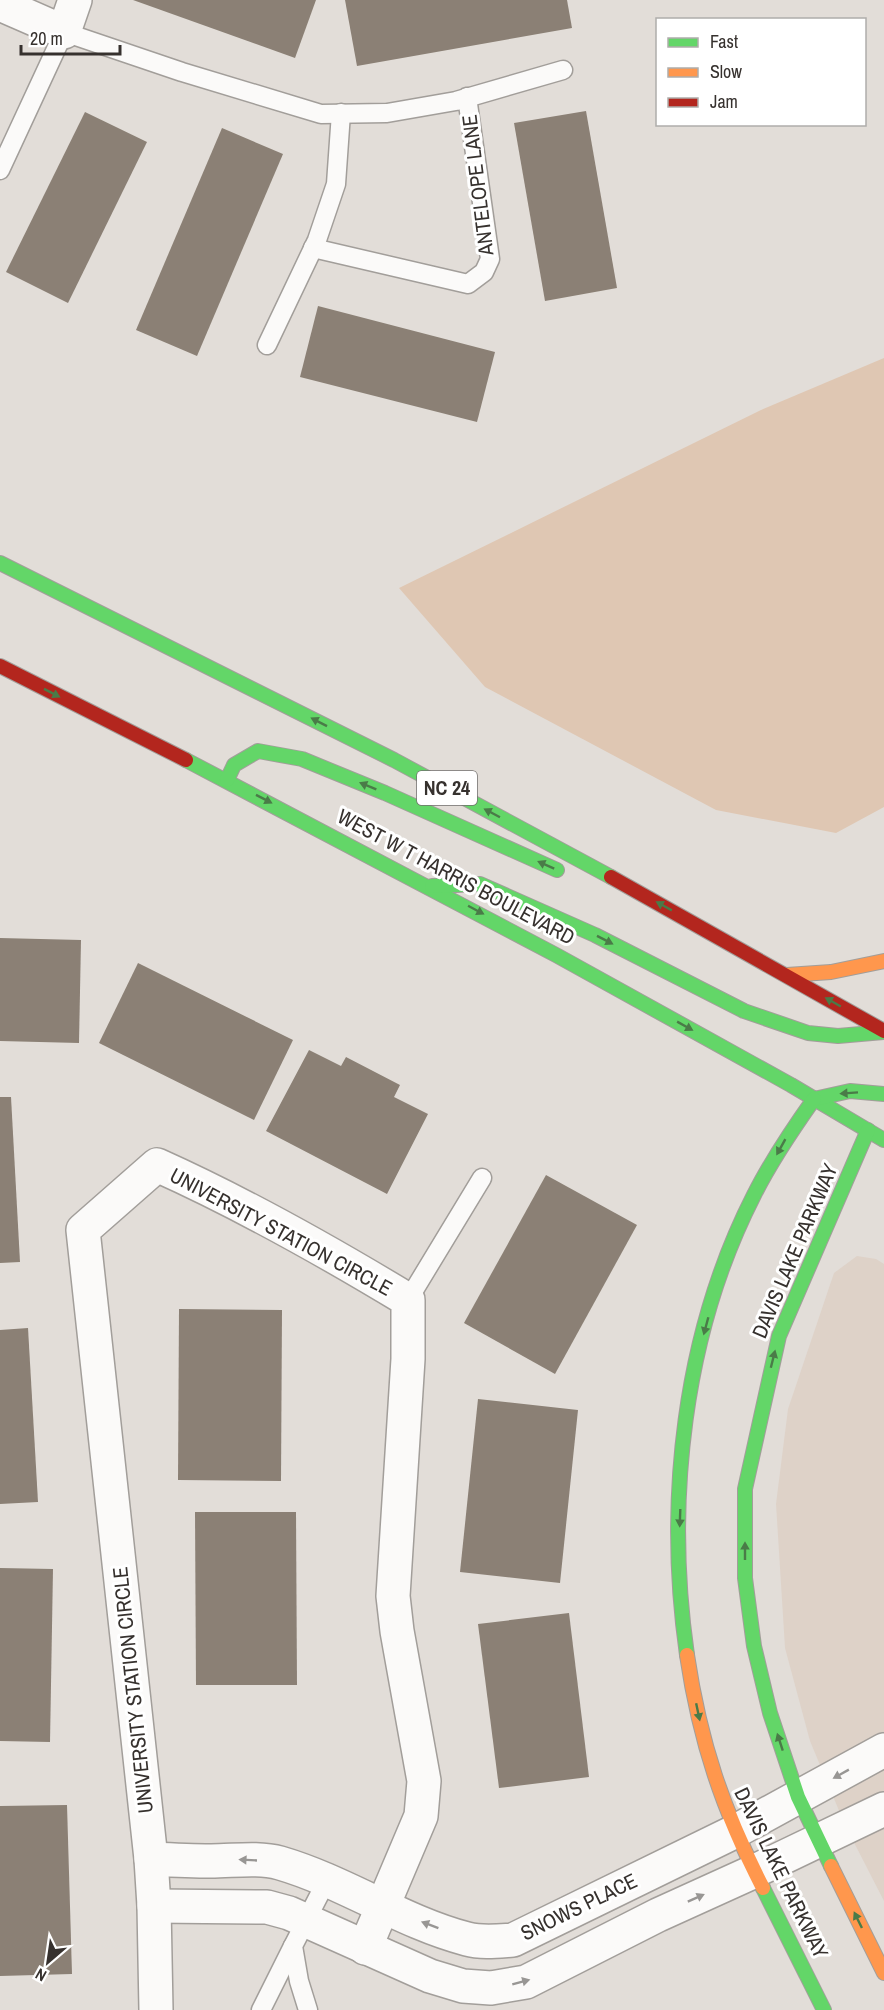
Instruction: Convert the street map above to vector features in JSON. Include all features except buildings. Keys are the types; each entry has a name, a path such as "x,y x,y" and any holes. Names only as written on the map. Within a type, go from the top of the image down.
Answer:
{"main road":[{"name":"NC 24","path":"0,562 394,760 788,975 884,1032"},
{"name":"WEST W T HARRIS BOULEVARD","path":"0,666 432,886 884,1140"},
{"path":"227,780 234,765 258,751 302,759 385,793 546,865 642,894"},
{"path":"432,886 480,884 595,935 744,1011 808,1033 838,1036 884,1032"},
{"path":"788,975 831,972 884,961"},
{"path":"814,1099 850,1091 884,1094"},
{"name":"DAVIS LAKE PARKWAY","path":"814,1099 788,1135 747,1209 718,1281 695,1366 683,1444 679,1553 684,1631 697,1711 716,1785 734,1832 824,2010"},
{"name":"DAVIS LAKE PARKWAY","path":"868,1130 779,1336 745,1489 745,1578 754,1646 770,1713 798,1797 884,1972"}],"street":[{"path":"64,32 75,0"},
{"name":"ANTELOPE LANE","path":"0,4 64,32"},
{"name":"UNIVERSITY STATION CIRCLE","path":"156,2010 151,1859 83,1230 157,1165 210,1189 350,1265 408,1300 408,1359 393,1596 397,1631 424,1781 421,1816 365,1948"},
{"name":"SNOWS PLACE","path":"151,1859 243,1859 277,1862 327,1880 427,1925 468,1940 486,1942 513,1940 734,1832 884,1750"},
{"name":"SNOWS PLACE","path":"154,1906 267,1907 290,1913 299,1934 365,1948 430,1976 463,1986 491,1988 526,1982 658,1915 884,1809"}],"lane":[{"name":"ANTELOPE LANE","path":"64,32 182,72 321,114 387,113 467,97 563,70"},
{"path":"0,170 64,32"},
{"name":"ANTELOPE LANE","path":"313,248 468,284 484,272 490,259 467,97"},
{"path":"267,345 313,248 336,184 340,113"},
{"path":"408,1300 482,1178"},
{"path":"261,2010 327,1880"},
{"path":"299,1934 299,1981 308,2010"}],"shaded area":[{"path":"884,358 884,807 836,833 716,810 485,687 399,588 761,410"},
{"path":"857,1256 876,1259 884,1264 884,1901 845,1825 810,1741 785,1648 776,1504 788,1409 834,1273"}],"traffic: fast":[{"path":"0,563 394,760 611,877"},
{"path":"227,780 234,765 258,751 302,759 385,793 557,870"},
{"path":"186,760 556,955 791,1085 884,1140"},
{"path":"432,886 480,884 595,935 744,1011 808,1033 838,1036 884,1032"},
{"path":"814,1099 850,1091 884,1094"},
{"path":"687,1655 678,1538 680,1479 686,1420 696,1361 710,1304 730,1248 767,1170 814,1099"},
{"path":"831,1866 798,1797 770,1713 754,1646 745,1578 745,1489 779,1336 868,1130"},
{"path":"763,1888 824,2010"}],"traffic: slow":[{"path":"787,975 831,972 884,961"},
{"path":"687,1655 699,1718 715,1775 736,1831 763,1888"},
{"path":"831,1866 884,1973"}],"traffic: jam":[{"path":"0,666 186,760"},
{"path":"611,877 884,1031"}]}
